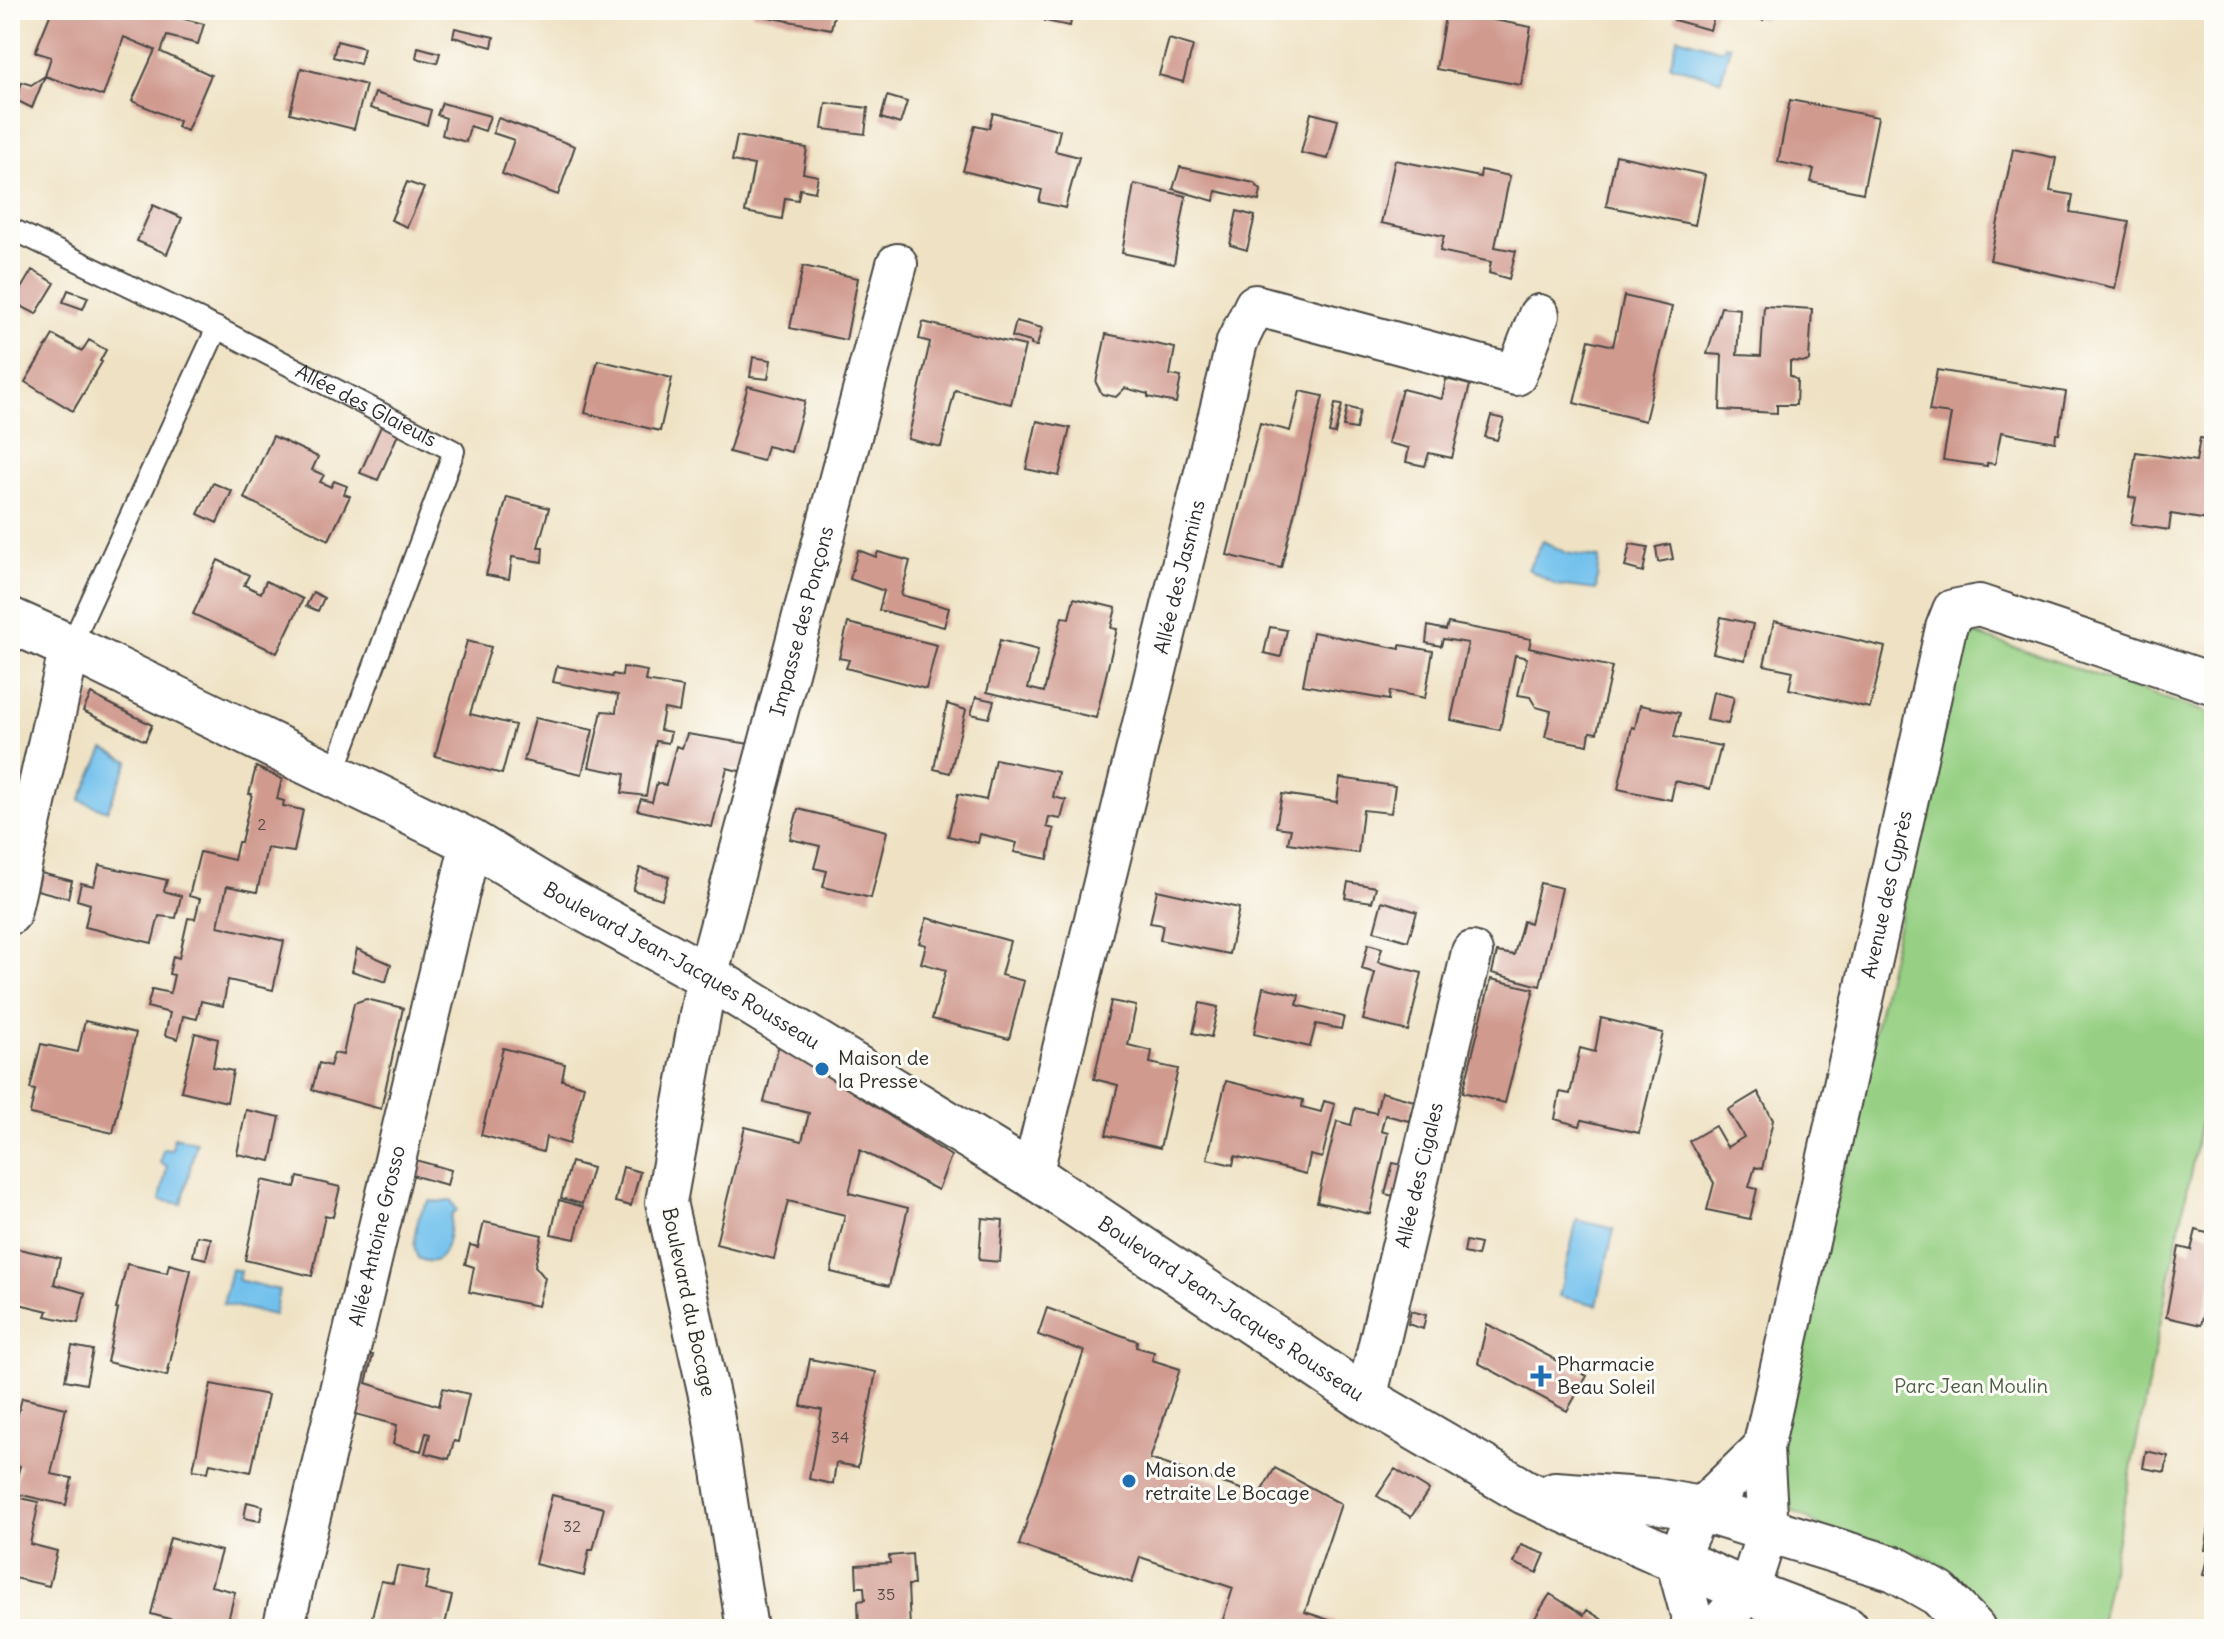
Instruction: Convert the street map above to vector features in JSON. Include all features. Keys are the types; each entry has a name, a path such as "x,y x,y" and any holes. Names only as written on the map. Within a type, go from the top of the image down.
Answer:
{"street":[{"name":"Impasse des Ponçons","path":"707,976 897,264"},
{"name":"Allée des Jasmins","path":"1032,1175 1237,342 1255,305 1516,375 1539,315"},
{"name":"Avenue des Cyprès","path":"1748,1592 1768,1530 1763,1448 1946,628 1953,610 1979,605 2214,684"},
{"name":"Boulevard Jean-Jacques Rousseau","path":"10,620 471,842 562,897 707,976 1032,1175 1366,1399 1525,1492 1748,1592 1846,1629"},
{"path":"10,914 70,647"},
{"name":"Allée Antoine Grosso","path":"283,1629 471,842"},
{"name":"Allée des Cigales","path":"1366,1399 1472,952"},
{"name":"Boulevard du Bocage","path":"707,976 666,1202 713,1413 747,1629"},
{"path":"1695,1629 1676,1560 1700,1509 1763,1448"},
{"name":"Boulevard Jean-Jacques Rousseau","path":"1525,1492 1656,1501 1700,1509 1895,1569 1939,1594 1973,1629"},
{"path":"1715,1629 1748,1592"}],"lane":[{"name":"Allée des Glaieuls","path":"10,228 217,328 454,451 333,776"},
{"path":"70,647 217,328"}],"green space":[{"name":"Parc Jean Moulin","path":"1966,631 2214,715 2214,1056 2099,1629 2010,1629 1925,1556 1826,1530 1780,1500 1777,1456"}],"water":[{"path":"1678,37 1722,50 1725,45 1730,46 1721,80 1670,65"},
{"path":"1543,541 1566,553 1599,558 1596,590 1556,585 1528,569"},
{"path":"104,749 129,761 107,811 80,800"},
{"path":"174,1137 196,1142 182,1204 160,1200 167,1166 160,1163 163,1149 172,1150"},
{"path":"451,1200 457,1210 452,1214 445,1250 435,1260 418,1258 415,1236 418,1219 425,1206 430,1201"},
{"path":"1577,1220 1614,1229 1597,1305 1559,1296"},
{"path":"231,1269 240,1271 238,1280 279,1290 274,1315 223,1304"}],"building":[{"path":"52,10 149,10 204,24 198,44 167,36 161,52 211,75 187,131 177,127 179,121 132,101 155,50 124,37 103,96 45,76 51,57 35,52"},
{"path":"538,10 580,10 578,19"},
{"path":"753,10 835,10 831,29 752,14"},
{"path":"1047,10 1073,10 1070,26 1045,21"},
{"path":"1676,10 1716,10 1710,30 1674,20"},
{"path":"1732,10 1766,10 1763,20"},
{"path":"1446,11 1531,27 1521,85 1436,69"},
{"path":"455,28 494,37 492,47 453,37"},
{"path":"1169,39 1193,46 1183,82 1159,75"},
{"path":"337,41 364,48 360,64 333,57"},
{"path":"418,47 440,53 437,63 416,58"},
{"path":"301,68 366,85 354,129 290,113"},
{"path":"45,76 32,108 16,100 22,82 31,85"},
{"path":"375,93 431,110 427,125 370,108"},
{"path":"887,96 907,102 900,124 881,118"},
{"path":"1790,100 1878,117 1863,193 1811,182 1814,169 1778,162"},
{"path":"442,103 490,116 485,131 470,126 466,142 442,135 446,118 437,115"},
{"path":"826,103 868,108 865,134 822,129"},
{"path":"993,113 1060,130 1055,151 1079,157 1065,208 1039,202 1042,190 963,171 975,125 989,128"},
{"path":"1311,113 1338,120 1328,159 1301,153"},
{"path":"498,118 575,146 558,195 502,174 514,140 493,133"},
{"path":"737,136 807,148 803,173 818,176 815,192 800,189 798,200 785,198 782,219 745,212 754,165 732,161"},
{"path":"2013,149 2056,158 2050,191 2073,195 2070,212 2129,222 2115,288 1990,260"},
{"path":"1616,155 1705,175 1695,225 1606,206"},
{"path":"1395,160 1480,177 1481,170 1510,176 1495,247 1516,251 1509,279 1489,273 1491,262 1440,251 1444,236 1381,223"},
{"path":"1180,167 1254,183 1261,190 1259,201 1216,191 1214,201 1173,189"},
{"path":"407,182 424,188 407,227 391,220"},
{"path":"1134,184 1186,196 1174,264 1122,253"},
{"path":"153,205 182,218 167,254 137,241"},
{"path":"1237,211 1255,216 1247,250 1230,245"},
{"path":"803,266 858,278 846,340 790,328"},
{"path":"32,270 55,283 36,314 13,302"},
{"path":"68,290 88,297 83,309 63,302"},
{"path":"1624,296 1672,307 1645,421 1574,403 1589,340 1613,346"},
{"path":"1764,306 1812,309 1809,360 1790,361 1790,376 1797,380 1796,405 1777,405 1777,413 1720,410 1722,355 1707,354 1721,307 1740,309 1737,355 1761,356"},
{"path":"1016,321 1042,328 1037,346 1012,337"},
{"path":"923,322 1025,346 1011,404 955,390 941,447 908,439 930,342 919,339"},
{"path":"1106,334 1175,348 1170,375 1181,377 1176,403 1125,388 1116,397 1102,394 1096,383"},
{"path":"53,335 82,351 89,340 106,350 73,411 25,382"},
{"path":"753,357 771,360 768,379 750,377"},
{"path":"598,360 672,378 660,431 585,413"},
{"path":"1937,370 2066,392 2055,442 2001,432 1995,464 1987,463 1987,466 1943,460 1951,414 1929,411"},
{"path":"1446,379 1470,385 1452,458 1429,453 1425,466 1406,462 1409,448 1388,443 1402,389 1442,399"},
{"path":"748,386 805,401 791,452 767,446 763,461 729,452"},
{"path":"1300,391 1323,396 1281,568 1227,555 1260,423 1290,431"},
{"path":"1335,404 1342,405 1335,434 1329,433"},
{"path":"1347,407 1360,411 1356,429 1343,427"},
{"path":"1491,416 1504,419 1497,440 1485,437"},
{"path":"1037,421 1070,428 1059,476 1026,469"},
{"path":"382,424 399,432 378,480 360,473"},
{"path":"273,436 318,457 312,470 324,475 320,482 331,487 334,481 347,486 344,494 350,496 329,540 244,498"},
{"path":"2200,438 2214,440 2214,521 2171,514 2169,530 2131,524 2136,498 2129,497 2136,452 2196,461"},
{"path":"213,483 232,491 217,523 198,514"},
{"path":"507,497 549,508 538,547 543,547 542,562 512,557 509,579 486,575"},
{"path":"1630,544 1648,547 1643,572 1625,567"},
{"path":"1670,544 1673,559 1658,562 1656,547"},
{"path":"858,550 876,557 878,552 910,561 901,595 949,608 944,627 879,610 884,591 850,579"},
{"path":"218,560 249,575 244,585 261,593 266,581 303,599 277,653 193,614"},
{"path":"313,592 324,598 318,611 306,606"},
{"path":"1074,598 1116,608 1111,628 1117,629 1096,718 987,692 1000,640 1038,650 1028,688 1044,692 1062,617 1069,618"},
{"path":"1721,617 1753,624 1745,660 1713,653"},
{"path":"1774,621 1885,647 1870,708 1789,689 1793,671 1764,665"},
{"path":"848,623 937,645 926,689 846,668 849,660 839,658"},
{"path":"1448,623 1531,639 1529,648 1612,667 1597,733 1590,732 1588,745 1545,737 1551,711 1536,707 1530,697 1518,695 1527,658 1515,655 1500,730 1451,720 1468,643 1443,639 1441,646 1426,643 1428,626 1446,630"},
{"path":"1270,627 1287,630 1281,657 1264,653"},
{"path":"1313,632 1400,649 1400,645 1433,651 1425,698 1390,691 1389,700 1303,685"},
{"path":"467,641 491,647 470,714 515,725 502,774 435,756"},
{"path":"557,666 612,677 613,674 622,676 623,667 647,671 645,681 683,687 679,712 664,709 660,730 671,732 668,743 656,741 646,796 622,793 625,774 589,767 602,711 616,712 618,695 553,682"},
{"path":"1713,692 1734,697 1728,724 1707,720"},
{"path":"91,694 152,725 145,741 83,711"},
{"path":"976,697 994,701 989,718 971,714"},
{"path":"947,704 966,710 950,773 934,769"},
{"path":"1640,705 1680,713 1674,737 1721,746 1710,789 1675,781 1671,800 1618,789"},
{"path":"535,718 593,730 582,774 524,761"},
{"path":"687,734 750,744 743,772 727,768 712,827 637,810 641,799 652,802 657,783 666,785 676,746 682,748"},
{"path":"995,759 1058,772 1053,797 1066,800 1061,819 1049,817 1047,827 1054,829 1048,859 1014,852 1017,843 980,834 978,843 948,836 958,794 986,800"},
{"path":"256,767 282,779 277,799 284,801 283,806 303,810 294,852 267,848 257,892 227,886 218,926 284,941 273,990 228,980 223,1006 201,1001 197,1019 183,1016 178,1039 165,1035 170,1013 147,1007 152,989 170,993 174,975 169,974 173,956 179,958 188,918 195,919 200,899 189,896 200,852 234,860 238,842 241,842"},
{"path":"1340,778 1395,786 1391,813 1363,810 1358,853 1288,843 1291,829 1276,827 1282,794 1337,802"},
{"path":"798,809 887,831 871,898 823,887 827,871 814,868 820,846 790,839"},
{"path":"99,865 167,880 164,891 181,896 176,918 159,916 152,943 85,927 90,904 77,900 81,883 94,886"},
{"path":"640,868 669,877 662,899 633,890"},
{"path":"41,873 72,881 68,898 37,890"},
{"path":"1348,882 1376,887 1372,902 1345,898"},
{"path":"1540,883 1562,888 1540,986 1492,973 1497,952 1514,955 1523,921 1530,923"},
{"path":"1157,890 1239,908 1229,954 1160,940 1163,925 1150,923"},
{"path":"1382,901 1417,912 1408,941 1374,931"},
{"path":"927,918 1010,941 1001,975 1024,981 1009,1039 932,1019 946,970 921,963 926,945 919,943"},
{"path":"1368,944 1382,948 1378,962 1422,973 1408,1031 1363,1020 1375,973 1362,969"},
{"path":"357,949 391,964 386,982 352,971"},
{"path":"1491,979 1534,989 1505,1103 1463,1092"},
{"path":"1263,987 1299,995 1297,1005 1344,1017 1341,1029 1316,1024 1310,1047 1254,1034"},
{"path":"366,999 403,1008 381,1109 312,1090 319,1063 330,1066 334,1053 343,1055 354,1003"},
{"path":"1111,1001 1136,1006 1128,1045 1152,1051 1150,1063 1178,1069 1160,1148 1106,1135 1118,1085 1094,1079"},
{"path":"1200,1003 1218,1007 1211,1037 1193,1033"},
{"path":"1601,1018 1663,1033 1639,1133 1582,1120 1580,1126 1555,1119 1560,1092 1570,1094 1580,1048 1595,1052"},
{"path":"85,1021 136,1033 113,1133 30,1114 35,1090 30,1089 41,1044 78,1052"},
{"path":"195,1033 218,1039 213,1067 233,1071 227,1102 181,1091"},
{"path":"779,1044 951,1156 938,1190 860,1150 849,1193 908,1208 889,1286 831,1272 845,1215 788,1201 774,1259 716,1244 745,1127 802,1141 809,1113 764,1102"},
{"path":"503,1048 565,1064 562,1080 584,1086 569,1144 546,1137 543,1152 481,1135"},
{"path":"1226,1081 1303,1100 1302,1107 1321,1112 1324,1101 1335,1104 1322,1158 1310,1155 1306,1174 1235,1156 1233,1165 1207,1159"},
{"path":"1381,1092 1414,1101 1409,1121 1385,1115 1381,1131 1388,1133 1370,1214 1317,1202 1337,1121 1351,1125 1355,1108 1376,1113"},
{"path":"1758,1092 1773,1120 1762,1169 1755,1167 1749,1187 1757,1189 1750,1219 1707,1210 1714,1183 1689,1141 1715,1126 1727,1147 1744,1137 1728,1110"},
{"path":"246,1110 280,1117 271,1161 237,1154"},
{"path":"412,1159 451,1170 447,1185 408,1174"},
{"path":"571,1162 592,1168 582,1204 561,1198"},
{"path":"1393,1163 1411,1167 1403,1198 1385,1194"},
{"path":"623,1167 640,1172 631,1206 615,1202"},
{"path":"298,1177 340,1187 333,1217 325,1215 312,1276 245,1260 262,1180 295,1187"},
{"path":"559,1200 583,1207 575,1239 551,1234"},
{"path":"982,1218 1003,1220 1000,1262 979,1260"},
{"path":"484,1222 542,1235 535,1266 545,1278 538,1306 469,1292 474,1267 465,1264 470,1245 478,1247"},
{"path":"2196,1230 2214,1235 2214,1273 2201,1325 2166,1317 2179,1247 2191,1250"},
{"path":"197,1236 211,1238 206,1259 193,1256"},
{"path":"1466,1241 1480,1244 1477,1256 1464,1253"},
{"path":"10,1247 60,1258 54,1284 85,1293 78,1323 46,1316 48,1311 15,1303 14,1308 10,1308"},
{"path":"127,1264 167,1273 169,1264 191,1270 167,1376 107,1362"},
{"name":"Maison de retraite Le Bocage","path":"1047,1308 1137,1341 1136,1347 1154,1352 1152,1360 1180,1369 1150,1459 1259,1495 1275,1468 1341,1504 1305,1612 1356,1629 1220,1629 1233,1588 1140,1557 1132,1583 1019,1545 1084,1351 1038,1335"},
{"path":"1411,1311 1426,1315 1423,1329 1408,1324"},
{"path":"1487,1324 1587,1376 1567,1411 1478,1363"},
{"path":"72,1346 93,1350 86,1384 65,1380"},
{"path":"366,1354 373,1355 366,1383 439,1406 443,1388 469,1394 458,1442 454,1441 449,1459 425,1453 430,1434 426,1433 421,1451 393,1444 397,1425 337,1409"},
{"path":"810,1359 876,1372 858,1467 836,1463 833,1484 809,1479 822,1410 801,1406"},
{"path":"211,1384 268,1395 251,1472 210,1463 208,1472 193,1470"},
{"path":"22,1398 66,1408 51,1474 72,1478 66,1505 13,1493 20,1466 10,1463 10,1446"},
{"path":"2146,1451 2168,1456 2165,1472 2143,1468"},
{"path":"1395,1469 1429,1490 1411,1517 1377,1496"},
{"path":"552,1495 604,1508 593,1550 589,1550 584,1576 535,1564"},
{"path":"10,1496 39,1502 30,1544 57,1551 49,1586 10,1577"},
{"path":"247,1502 263,1506 260,1521 244,1518"},
{"path":"2212,1510 2214,1577 2203,1575 2209,1550 2205,1550"},
{"path":"170,1538 221,1551 211,1586 235,1592 226,1629 207,1629 151,1614"},
{"path":"1521,1545 1545,1554 1537,1573 1514,1563"},
{"path":"912,1554 914,1585 908,1585 910,1629 859,1629 858,1601 865,1600 864,1587 857,1587 856,1565 890,1563 889,1556"},
{"path":"397,1566 429,1572 425,1590 452,1596 445,1624 436,1623 435,1629 369,1629 381,1581 393,1583"},
{"path":"1550,1594 1584,1615 1587,1610 1617,1629 1528,1629"}],"place":[{"name":"Maison de la Presse","path":"822,1069"},
{"name":"Pharmacie Beau Soleil","path":"1541,1376"},
{"name":"Maison de retraite Le Bocage","path":"1129,1481"}]}
